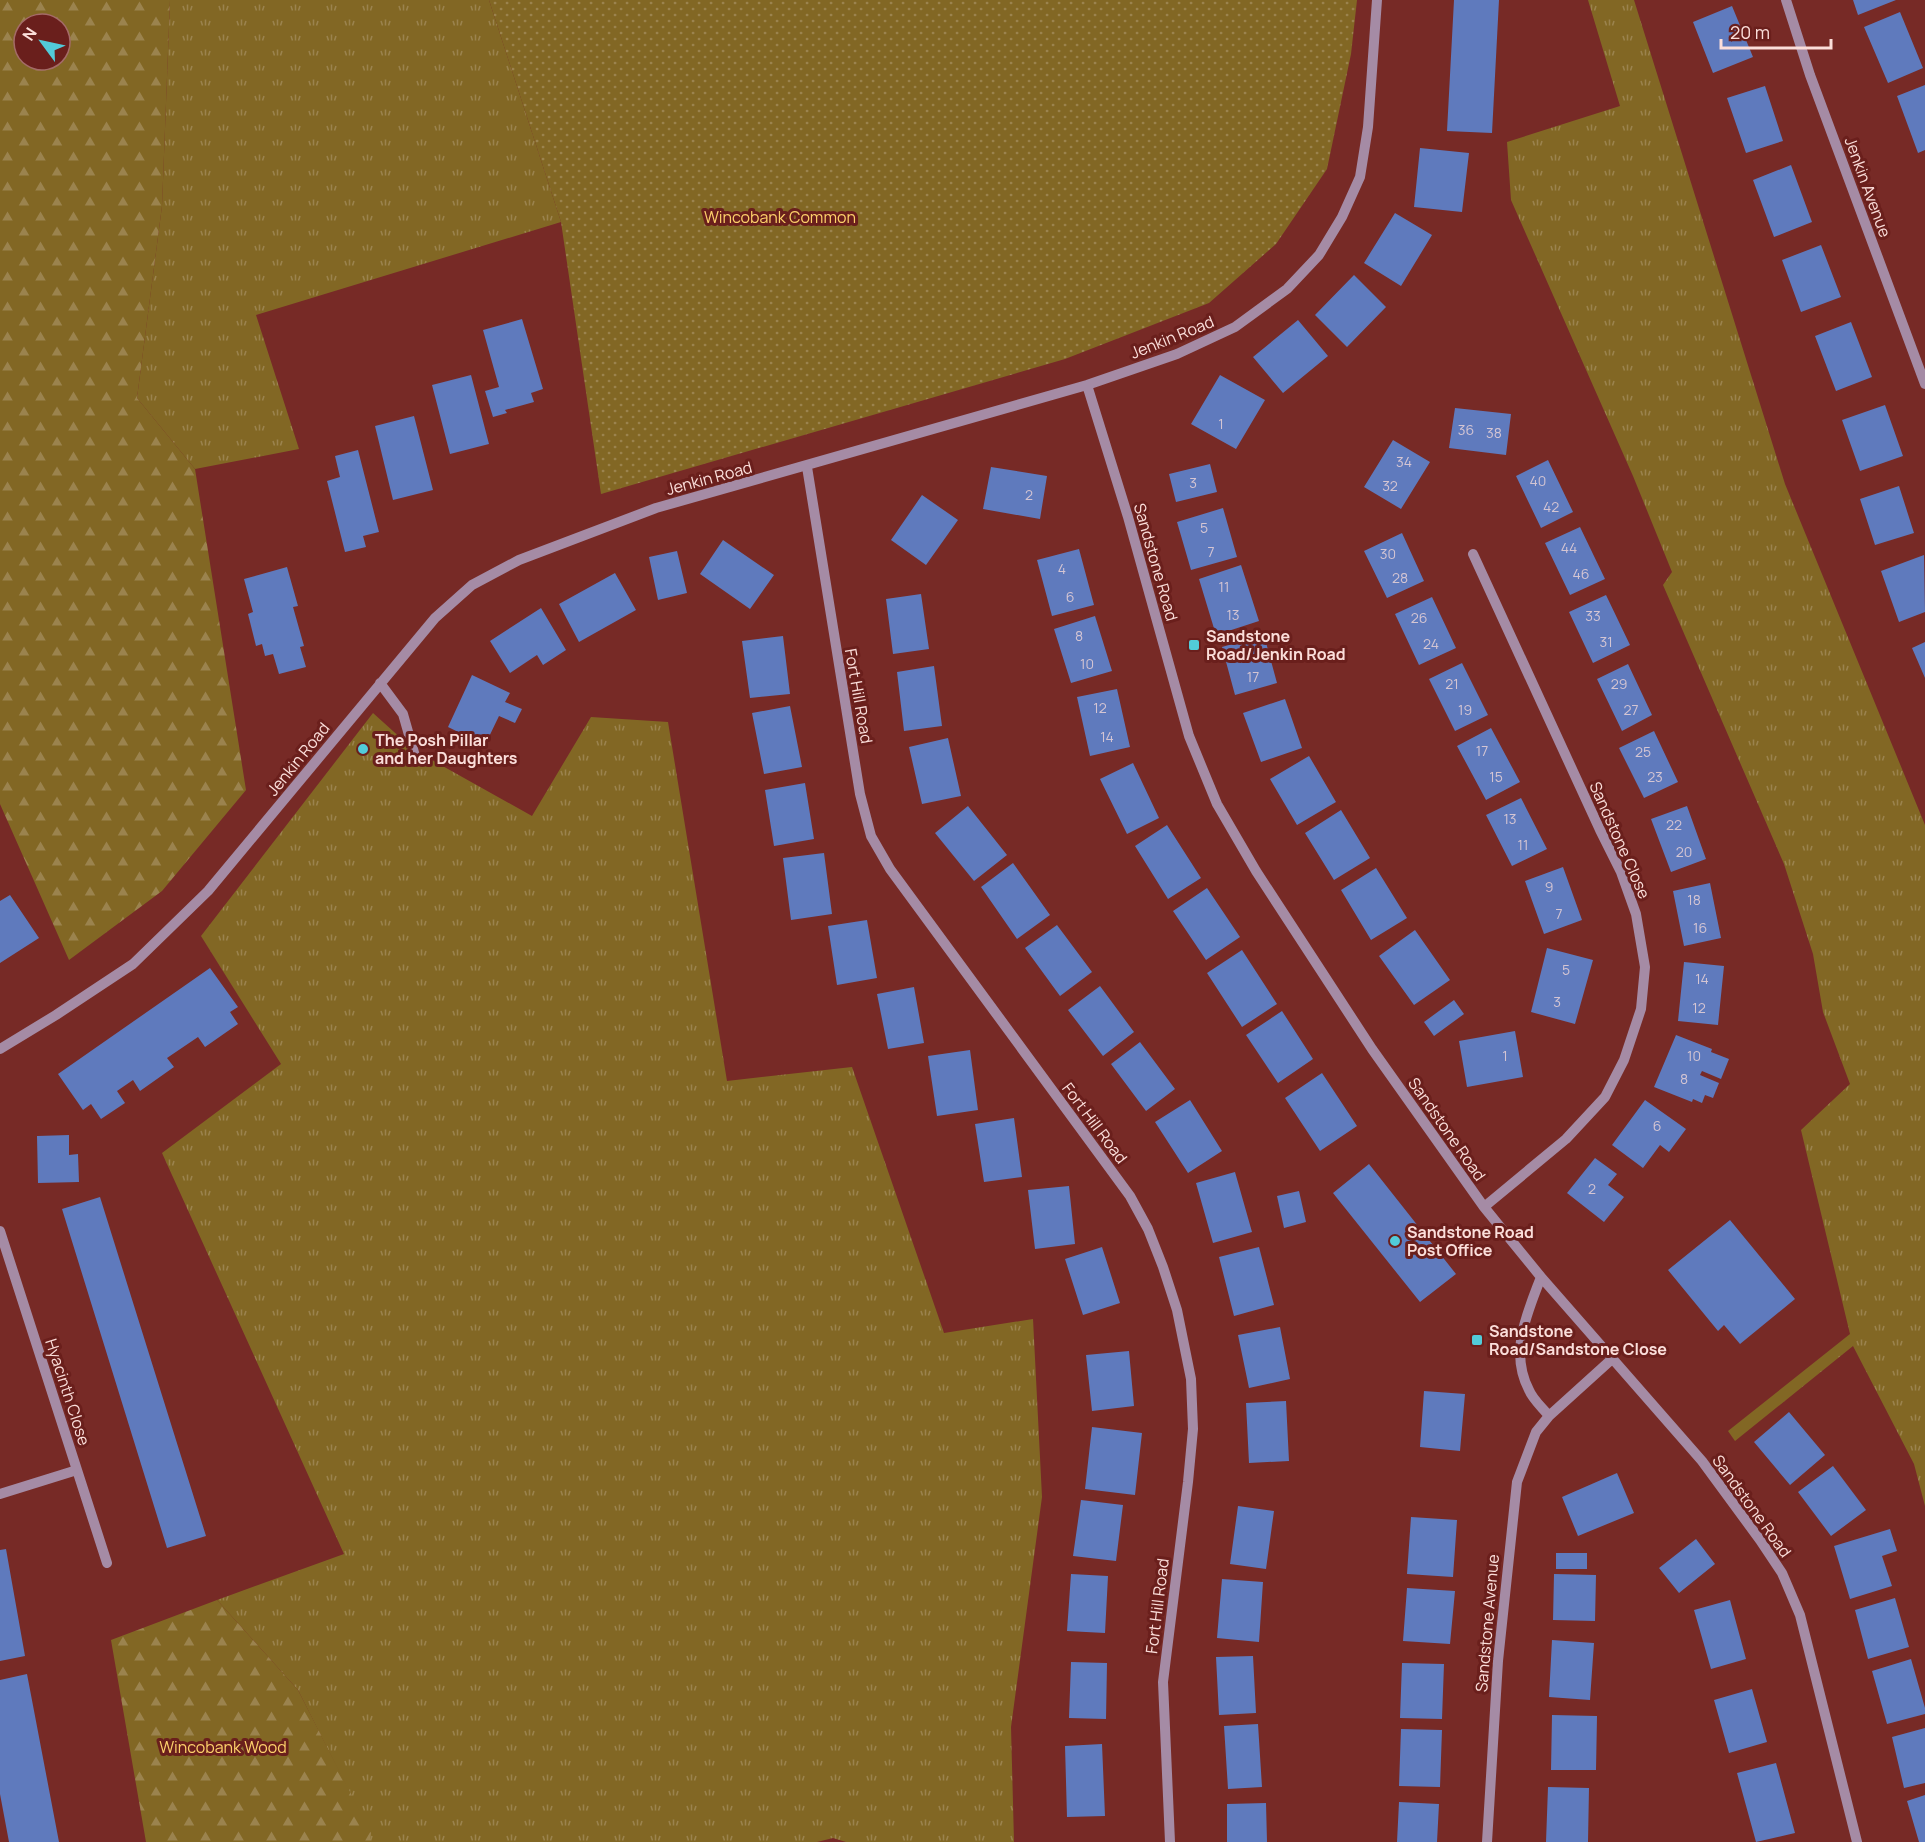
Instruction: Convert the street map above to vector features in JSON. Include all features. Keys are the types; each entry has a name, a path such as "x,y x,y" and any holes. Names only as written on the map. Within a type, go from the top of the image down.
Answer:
{"street":[{"name":"Jenkin Road","path":"0,1049 133,964 208,891 435,618 472,585 519,560 656,508 1087,385 1177,354 1235,327 1287,289 1318,255 1342,217 1360,177 1368,127 1377,0"},
{"name":"Jenkin Avenue","path":"1786,0 1810,75 1925,384"},
{"name":"Sandstone Road","path":"1087,385 1128,517 1189,736 1217,804 1256,871 1372,1049 1484,1207 1541,1277 1702,1461 1782,1573 1800,1615 1857,1842"},
{"name":"Fort Hill Road","path":"807,466 858,783 871,836 890,869 1130,1196 1156,1248 1177,1310 1191,1379 1193,1429 1163,1682 1170,1842"},
{"name":"Sandstone Close","path":"1473,554 1621,872 1636,914 1645,967 1641,1009 1624,1060 1605,1097 1566,1139 1484,1207"},
{"path":"380,683 403,714 415,756"},
{"name":"Hyacinth Close","path":"0,1231 107,1563"},
{"path":"1541,1277 1523,1323 1518,1360 1529,1391 1550,1416"},
{"name":"Sandstone Avenue","path":"1487,1842 1498,1661 1517,1482 1536,1432 1550,1416 1612,1359"},
{"path":"0,1494 77,1470"}],"green space":[{"path":"0,0 170,0 162,206 137,398 195,469 246,790 162,891 69,960 0,804"},
{"path":"170,0 489,0 561,222 256,315 299,449 195,469 137,398 162,206"},
{"name":"Wincobank Common","path":"489,0 1357,0 1351,54 1327,169 1276,244 1209,303 1065,359 601,494 561,222"},
{"path":"1588,0 1634,0 1785,484 1925,825 1925,1506 1914,1464 1853,1346 1735,1441 1728,1431 1850,1334 1801,1130 1850,1084 1823,1012 1813,954 1784,864 1663,585 1672,572 1633,476 1511,200 1507,142 1620,106"},
{"path":"373,713 414,750 532,816 591,717 668,722 727,1081 852,1067 944,1333 1033,1319 1042,1497 1011,1727 1014,1842 846,1842 833,1838 817,1842 370,1842 370,1833 298,1690 217,1600 344,1554 162,1153 281,1064 201,936"},
{"name":"Wincobank Wood","path":"217,1600 298,1690 371,1833 370,1842 146,1842 111,1640"}],"building":[{"path":"1454,0 1499,0 1492,133 1447,131"},
{"path":"1853,0 1896,0 1858,15"},
{"path":"1732,6 1753,57 1713,73 1693,22"},
{"path":"1900,12 1923,68 1888,83 1864,27"},
{"path":"1925,85 1925,150 1918,153 1897,96"},
{"path":"1765,86 1783,141 1746,153 1727,98"},
{"path":"1420,148 1469,153 1462,212 1414,207"},
{"path":"1791,165 1812,222 1774,237 1753,180"},
{"path":"1395,213 1432,235 1401,286 1364,263"},
{"path":"1821,245 1841,297 1801,312 1782,260"},
{"path":"1354,275 1386,307 1347,347 1315,315"},
{"path":"522,319 543,389 531,393 534,402 505,410 507,413 493,417 485,391 499,387 483,330"},
{"path":"1298,320 1328,356 1283,393 1253,357"},
{"path":"1851,322 1872,377 1836,391 1815,336"},
{"path":"471,375 489,444 450,454 432,385"},
{"path":"1220,375 1265,400 1236,449 1191,424"},
{"path":"1885,405 1903,456 1860,471 1842,420"},
{"path":"1455,408 1511,414 1506,455 1449,448"},
{"path":"414,416 433,490 393,500 375,426"},
{"path":"1393,440 1430,462 1401,509 1364,487"},
{"path":"358,450 379,532 363,536 366,547 345,552 327,481 340,477 335,456"},
{"path":"1548,460 1573,512 1541,528 1516,476"},
{"path":"1210,464 1217,492 1176,502 1169,474"},
{"path":"991,467 1047,476 1040,519 983,509"},
{"path":"1899,486 1914,533 1875,545 1860,499"},
{"path":"922,495 958,520 926,565 891,540"},
{"path":"1223,508 1237,557 1191,570 1177,522"},
{"path":"1580,527 1605,579 1570,595 1545,543"},
{"path":"1402,533 1424,581 1387,598 1364,551"},
{"path":"723,540 774,575 750,609 700,574"},
{"path":"1079,549 1094,605 1052,616 1037,560"},
{"path":"677,551 687,593 658,600 649,557"},
{"path":"1924,555 1925,612 1899,622 1881,571"},
{"path":"1241,565 1259,621 1216,635 1199,579"},
{"path":"287,567 298,606 293,607 304,646 300,647 306,667 279,674 273,654 265,656 262,644 256,646 248,614 253,612 244,579"},
{"path":"615,573 636,610 579,642 559,604"},
{"path":"921,594 929,649 893,654 886,599"},
{"path":"1606,595 1630,645 1593,663 1569,612"},
{"path":"1432,597 1456,648 1419,665 1395,614"},
{"path":"541,608 566,650 543,665 537,655 510,673 490,641"},
{"path":"1095,616 1112,671 1071,683 1054,629"},
{"path":"1264,635 1277,683 1235,695 1222,647"},
{"path":"783,636 790,694 750,698 742,641"},
{"path":"1925,642 1925,678 1912,648"},
{"path":"1462,663 1488,715 1455,731 1429,679"},
{"path":"1628,664 1652,715 1622,731 1597,679"},
{"path":"934,666 942,726 904,731 897,672"},
{"path":"472,675 510,693 505,702 522,709 515,723 499,716 485,745 448,727"},
{"path":"1117,689 1130,747 1090,756 1077,697"},
{"path":"1285,699 1302,748 1261,762 1243,713"},
{"path":"790,706 802,767 764,774 752,713"},
{"path":"1491,728 1520,782 1486,800 1457,746"},
{"path":"1654,731 1678,782 1644,798 1619,748"},
{"path":"948,738 961,796 922,804 909,747"},
{"path":"1309,756 1336,802 1297,825 1270,779"},
{"path":"1133,763 1159,818 1127,834 1100,779"},
{"path":"805,783 814,839 774,846 765,790"},
{"path":"1521,798 1547,849 1512,866 1486,815"},
{"path":"968,806 1007,855 974,881 935,833"},
{"path":"1687,806 1706,859 1671,872 1651,819"},
{"path":"1341,810 1370,858 1334,880 1305,833"},
{"path":"1167,825 1201,878 1168,899 1135,846"},
{"path":"824,853 832,914 791,920 783,858"},
{"path":"1013,863 1050,915 1017,939 981,887"},
{"path":"1563,867 1582,920 1544,934 1525,881"},
{"path":"1376,868 1407,918 1371,940 1341,890"},
{"path":"1710,883 1721,938 1684,946 1673,891"},
{"path":"1207,888 1240,937 1206,960 1173,911"},
{"path":"10,895 39,938 0,963 0,901"},
{"path":"867,920 877,978 837,985 828,926"},
{"path":"1057,925 1092,972 1060,996 1025,948"},
{"path":"1415,930 1450,980 1414,1005 1379,956"},
{"path":"1547,948 1593,960 1575,1024 1531,1012"},
{"path":"1242,950 1277,1004 1242,1027 1207,973"},
{"path":"1684,962 1724,966 1718,1025 1678,1021"},
{"path":"210,968 238,1007 230,1012 238,1024 205,1047 198,1037 167,1058 174,1067 140,1091 133,1080 117,1091 125,1103 101,1119 91,1104 83,1110 58,1074"},
{"path":"1100,986 1134,1032 1103,1056 1068,1010"},
{"path":"914,987 924,1043 888,1049 877,994"},
{"path":"1454,1000 1464,1014 1434,1036 1424,1022"},
{"path":"1282,1011 1313,1059 1278,1083 1246,1035"},
{"path":"1515,1031 1523,1077 1467,1087 1459,1041"},
{"path":"1676,1035 1712,1049 1711,1052 1729,1059 1721,1079 1702,1071 1700,1075 1719,1083 1713,1098 1705,1095 1702,1103 1693,1099 1692,1102 1654,1087"},
{"path":"1140,1042 1175,1089 1146,1111 1111,1064"},
{"path":"970,1050 978,1110 937,1116 928,1056"},
{"path":"1322,1073 1357,1126 1320,1151 1285,1098"},
{"path":"1190,1100 1222,1151 1188,1173 1155,1122"},
{"path":"1645,1100 1686,1129 1669,1152 1660,1145 1643,1168 1612,1145"},
{"path":"1014,1118 1022,1177 984,1182 975,1124"},
{"path":"69,1135 69,1155 78,1154 79,1182 38,1183 37,1136"},
{"path":"1595,1158 1617,1174 1608,1185 1624,1197 1604,1222 1567,1193"},
{"path":"1369,1164 1456,1274 1420,1302 1333,1193"},
{"path":"1235,1172 1252,1232 1213,1243 1196,1183"},
{"path":"1069,1186 1075,1244 1035,1249 1028,1190"},
{"path":"1299,1191 1306,1222 1284,1228 1277,1196"},
{"path":"100,1197 206,1536 167,1548 62,1209"},
{"path":"1730,1220 1795,1299 1740,1344 1724,1325 1718,1331 1668,1270"},
{"path":"1102,1247 1120,1303 1083,1315 1065,1259"},
{"path":"1259,1247 1274,1305 1234,1316 1219,1257"},
{"path":"1280,1327 1290,1379 1249,1388 1238,1335"},
{"path":"1129,1351 1134,1406 1092,1411 1086,1355"},
{"path":"1424,1391 1465,1394 1460,1451 1420,1447"},
{"path":"1286,1401 1289,1461 1249,1463 1246,1403"},
{"path":"1789,1412 1825,1455 1790,1485 1754,1442"},
{"path":"1092,1427 1142,1433 1135,1495 1085,1489"},
{"path":"1833,1466 1866,1510 1831,1536 1798,1492"},
{"path":"1617,1473 1634,1513 1578,1536 1562,1497"},
{"path":"1081,1500 1123,1505 1116,1561 1073,1556"},
{"path":"1238,1506 1274,1511 1266,1569 1230,1564"},
{"path":"1411,1517 1457,1520 1453,1577 1407,1574"},
{"path":"1890,1529 1897,1551 1882,1556 1892,1586 1850,1599 1834,1546"},
{"path":"1696,1539 1715,1564 1679,1593 1659,1568"},
{"path":"6,1549 25,1656 0,1661 0,1550"},
{"path":"1556,1553 1587,1553 1587,1569 1556,1569"},
{"path":"1071,1574 1108,1576 1105,1633 1067,1631"},
{"path":"1554,1574 1596,1575 1595,1621 1553,1620"},
{"path":"1222,1579 1263,1582 1259,1642 1217,1638"},
{"path":"1407,1588 1455,1591 1450,1644 1403,1641"},
{"path":"1895,1598 1909,1647 1868,1659 1855,1610"},
{"path":"1730,1600 1746,1659 1711,1669 1694,1610"},
{"path":"1552,1640 1594,1643 1590,1700 1549,1697"},
{"path":"1253,1656 1256,1713 1219,1715 1216,1657"},
{"path":"1911,1659 1925,1714 1887,1724 1872,1671"},
{"path":"1071,1662 1107,1663 1106,1719 1069,1718"},
{"path":"1402,1663 1444,1664 1442,1719 1400,1718"},
{"path":"27,1674 59,1842 9,1842 0,1794 0,1680"},
{"path":"1752,1689 1767,1742 1729,1753 1714,1700"},
{"path":"1552,1715 1597,1716 1596,1770 1551,1770"},
{"path":"1258,1724 1262,1787 1228,1789 1224,1726"},
{"path":"1925,1728 1925,1783 1904,1788 1892,1737"},
{"path":"1401,1729 1442,1730 1440,1787 1399,1786"},
{"path":"1102,1744 1105,1816 1067,1817 1065,1746"},
{"path":"1776,1763 1795,1833 1756,1842 1737,1773"},
{"path":"1548,1787 1589,1788 1588,1842 1546,1842"},
{"path":"1925,1795 1925,1842 1919,1842 1907,1801"},
{"path":"1399,1802 1439,1804 1437,1842 1397,1842"},
{"path":"1266,1803 1267,1842 1227,1842 1227,1804"}],"place":[{"name":"Sandstone Road/Jenkin Road","path":"1194,645"},
{"name":"The Posh Pillar and her Daughters","path":"363,749"},
{"name":"Sandstone Road Post Office","path":"1395,1241"},
{"name":"Sandstone Road/Sandstone Close","path":"1477,1340"}]}
